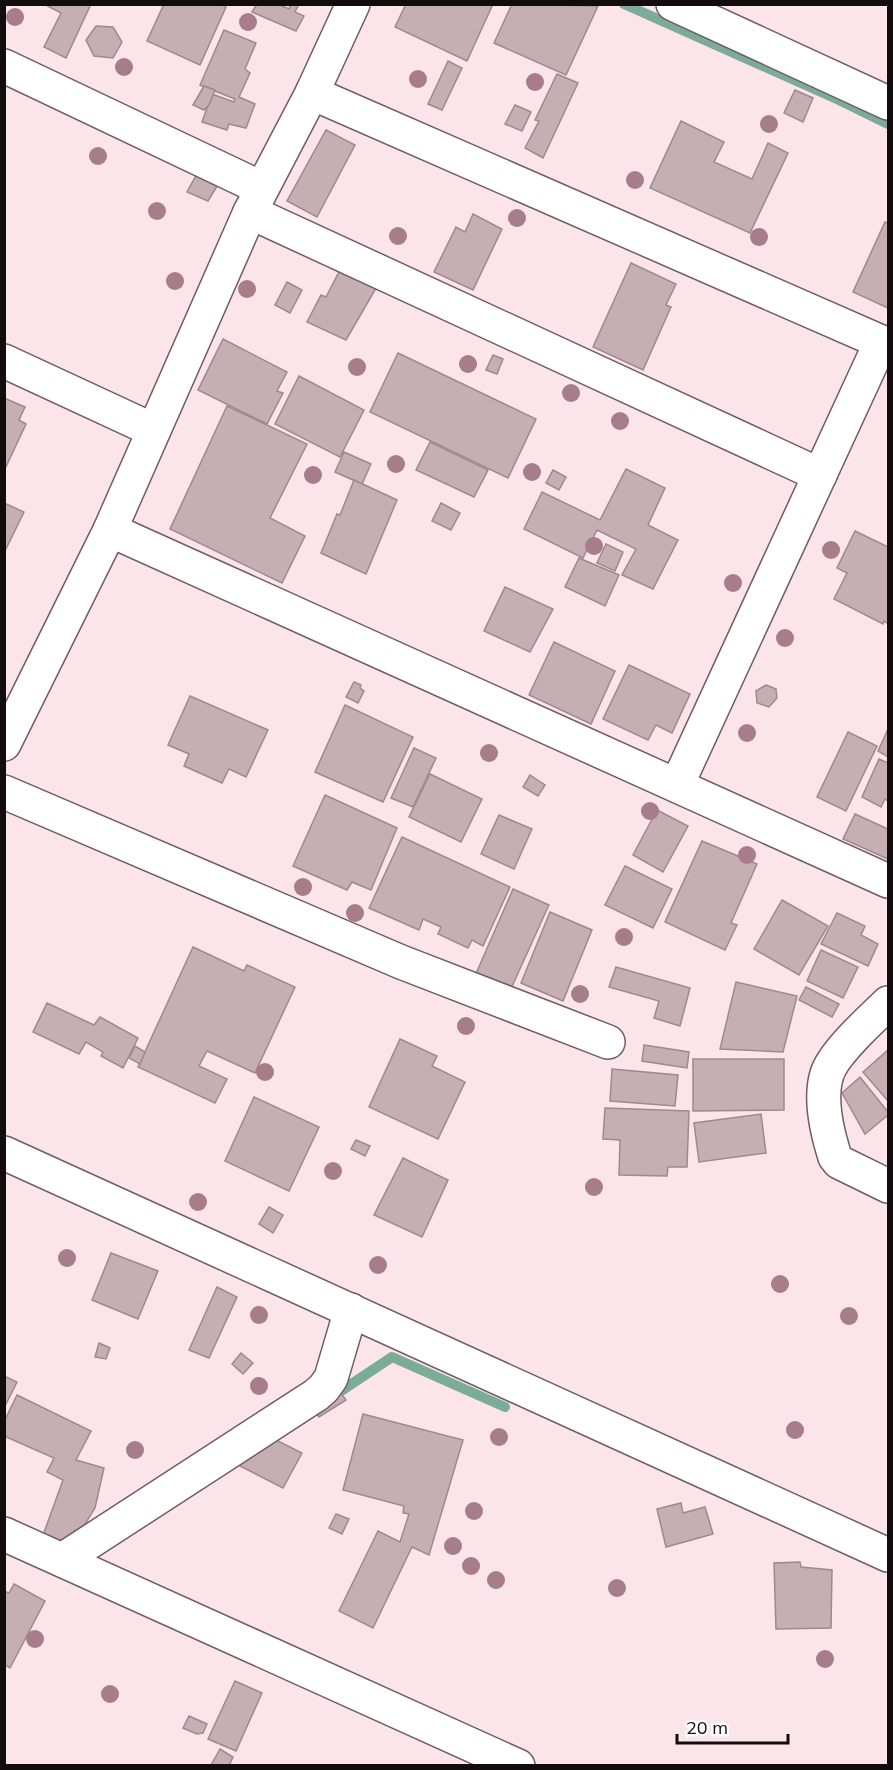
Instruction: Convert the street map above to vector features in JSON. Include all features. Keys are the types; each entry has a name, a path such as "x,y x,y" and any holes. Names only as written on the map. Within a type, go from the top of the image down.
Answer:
{"street":[{"path":"4,744 110,530 256,200 312,93 353,4"},
{"path":"674,4 888,103"},
{"path":"4,66 256,200 820,474"},
{"path":"312,93 885,343 820,474 677,785"},
{"path":"4,361 153,430"},
{"path":"110,530 888,881"},
{"path":"4,792 401,962 608,1042"},
{"path":"888,1003 844,1048 827,1072 823,1095 834,1157 839,1162 888,1186"},
{"path":"4,1153 888,1555"},
{"path":"62,1560 316,1395 331,1378 351,1310"},
{"path":"4,1534 518,1766"}],"building":[{"path":"44,4 91,4 66,58 44,47 61,13"},
{"path":"164,4 220,4 226,7 200,65 147,41"},
{"path":"257,4 278,4 289,9 291,4 299,4 295,12 304,16 296,31 252,12"},
{"path":"406,4 493,4 467,61 395,27"},
{"path":"512,4 598,6 566,75 494,43"},
{"path":"96,26 113,27 122,42 113,58 94,56 86,40"},
{"path":"224,30 256,43 245,69 250,73 239,97 255,104 246,128 229,124 227,130 202,122 212,94 234,102 235,99 200,85"},
{"path":"448,61 462,68 442,110 428,104"},
{"path":"557,74 578,83 543,158 525,148 539,121 535,120"},
{"path":"204,86 215,90 209,105 204,110 193,105"},
{"path":"795,90 813,98 803,122 784,113"},
{"path":"515,105 531,112 522,131 505,124"},
{"path":"681,121 724,142 714,162 752,179 768,143 788,153 750,233 650,188"},
{"path":"326,130 355,145 317,217 287,201"},
{"path":"198,172 219,183 208,201 187,192"},
{"path":"473,214 502,229 473,290 434,272 456,227 465,232"},
{"path":"885,222 888,223 888,308 853,292"},
{"path":"631,263 676,284 666,305 671,307 643,370 593,347"},
{"path":"343,264 379,283 346,340 307,322 321,295 326,297"},
{"path":"287,282 302,290 290,313 275,305"},
{"path":"223,339 287,372 277,391 283,393 267,424 198,390"},
{"path":"398,353 536,419 508,478 370,412"},
{"path":"493,355 503,359 497,374 486,370"},
{"path":"299,376 364,410 340,457 275,424"},
{"path":"4,398 25,407 19,420 26,424 4,471"},
{"path":"227,406 307,444 270,518 305,536 282,583 170,529"},
{"path":"430,442 488,470 474,497 416,470"},
{"path":"344,452 371,464 362,484 335,472"},
{"path":"626,469 665,488 648,525 678,540 653,589 622,575 636,549 597,530 583,558 524,529 542,492 600,520"},
{"path":"553,470 566,477 559,490 546,483"},
{"path":"354,480 397,500 366,574 321,553"},
{"path":"4,503 24,512 4,553"},
{"path":"441,503 460,513 451,530 432,521"},
{"path":"855,531 888,547 888,624 884,621 883,624 834,599 847,573 837,568"},
{"path":"606,544 623,552 615,571 597,563"},
{"path":"579,558 619,575 605,606 565,587"},
{"path":"505,587 553,609 530,652 484,631"},
{"path":"554,642 615,671 591,724 529,695"},
{"path":"629,665 690,694 672,733 656,725 648,740 603,719"},
{"path":"354,682 361,685 360,688 364,691 358,703 346,697"},
{"path":"766,685 776,689 777,698 769,707 757,703 756,691"},
{"path":"190,696 268,730 246,777 229,769 222,783 184,766 189,754 168,745"},
{"path":"345,705 413,737 383,802 315,772"},
{"path":"888,729 888,757 878,751"},
{"path":"848,732 877,746 846,811 817,797"},
{"path":"414,748 436,758 413,807 391,798"},
{"path":"879,759 888,763 888,801 885,799 881,807 862,797"},
{"path":"430,774 482,799 461,842 409,817"},
{"path":"530,775 545,785 538,796 523,787"},
{"path":"325,795 397,828 371,890 352,882 347,890 293,866"},
{"path":"657,810 688,826 663,872 633,855"},
{"path":"855,814 888,829 888,859 843,839"},
{"path":"499,815 532,829 514,869 481,854"},
{"path":"402,837 510,887 483,946 472,940 468,948 438,934 441,927 423,919 419,930 369,908"},
{"path":"702,841 757,864 731,923 737,925 725,950 665,922"},
{"path":"625,866 672,889 653,928 605,905"},
{"path":"513,889 549,905 509,993 474,978"},
{"path":"782,900 828,926 799,975 754,949"},
{"path":"550,912 592,930 563,1001 521,983"},
{"path":"837,913 865,926 861,935 878,944 868,966 821,944"},
{"path":"193,947 244,971 247,965 295,987 255,1073 207,1051 199,1066 227,1079 215,1103 138,1067"},
{"path":"821,950 858,967 843,998 807,981"},
{"path":"616,967 690,988 680,1026 654,1018 659,1001 609,987"},
{"path":"736,982 797,996 783,1052 720,1049"},
{"path":"806,987 839,1004 832,1017 799,1000"},
{"path":"47,1003 94,1025 100,1017 138,1038 123,1068 101,1056 103,1052 86,1042 79,1054 33,1032"},
{"path":"400,1039 437,1056 432,1066 465,1082 438,1139 369,1107"},
{"path":"644,1045 689,1052 687,1068 642,1061"},
{"path":"135,1046 145,1052 140,1064 129,1058"},
{"path":"888,1050 888,1101 863,1072"},
{"path":"693,1059 784,1059 784,1110 693,1111"},
{"path":"612,1069 678,1075 675,1106 610,1101"},
{"path":"860,1077 888,1112 888,1115 865,1134 842,1093"},
{"path":"254,1097 319,1127 289,1191 225,1161"},
{"path":"605,1108 689,1111 687,1167 668,1167 667,1176 619,1175 620,1140 603,1139"},
{"path":"761,1114 766,1153 699,1162 694,1123"},
{"path":"356,1140 370,1146 365,1156 351,1149"},
{"path":"403,1158 448,1180 422,1237 374,1215"},
{"path":"269,1207 283,1215 273,1233 259,1224"},
{"path":"111,1253 158,1271 138,1319 92,1300"},
{"path":"217,1287 237,1297 209,1358 189,1350"},
{"path":"99,1343 110,1348 106,1359 95,1357"},
{"path":"241,1353 253,1363 243,1374 232,1364"},
{"path":"4,1376 17,1382 4,1408"},
{"path":"340,1392 346,1400 319,1417 313,1409"},
{"path":"17,1395 91,1431 76,1460 104,1468 95,1508 85,1524 62,1546 42,1538 63,1480 47,1472 54,1458 4,1436 4,1422"},
{"path":"363,1414 463,1440 429,1555 412,1547 373,1628 339,1611 378,1531 400,1542 409,1514 403,1513 404,1506 343,1490"},
{"path":"274,1439 302,1453 283,1488 236,1464"},
{"path":"681,1503 683,1513 705,1507 713,1534 666,1547 657,1509"},
{"path":"336,1514 349,1519 342,1534 329,1528"},
{"path":"800,1562 801,1567 832,1570 831,1628 776,1629 774,1563"},
{"path":"14,1584 45,1601 10,1668 4,1664 4,1591 9,1593"},
{"path":"235,1681 262,1693 236,1751 208,1739"},
{"path":"189,1716 207,1724 203,1733 197,1734 183,1728"},
{"path":"220,1749 233,1757 229,1766 211,1765"}],"waterway":[{"path":"624,4 888,124"},
{"path":"341,1391 392,1357 505,1407"}]}
